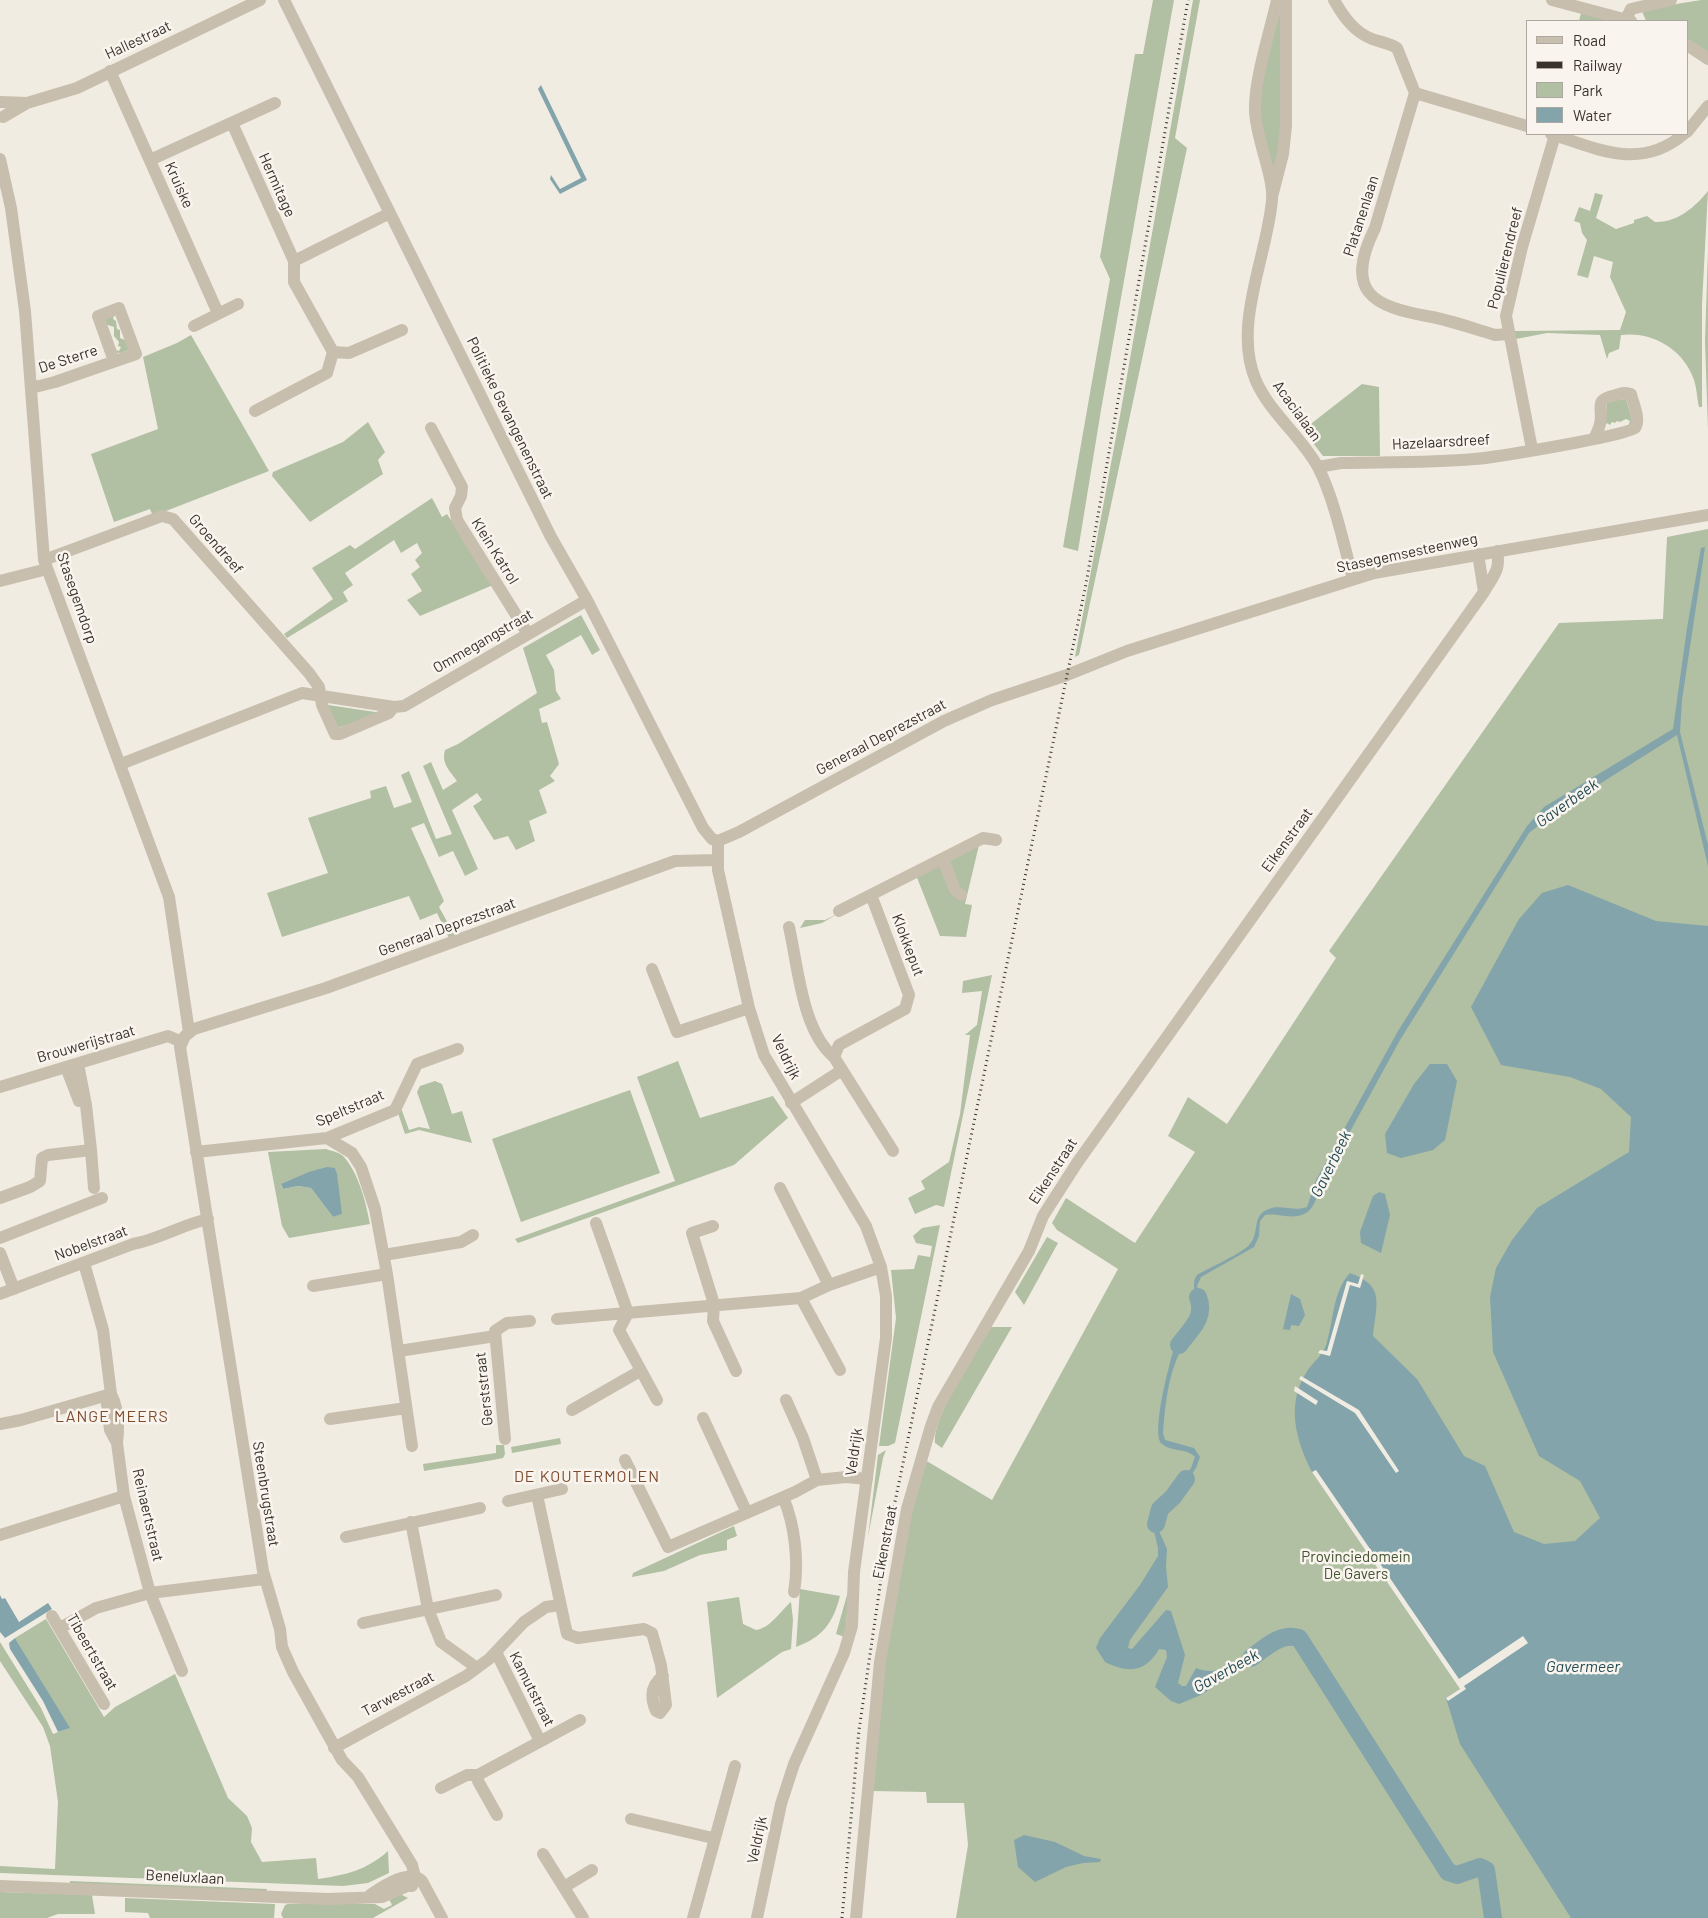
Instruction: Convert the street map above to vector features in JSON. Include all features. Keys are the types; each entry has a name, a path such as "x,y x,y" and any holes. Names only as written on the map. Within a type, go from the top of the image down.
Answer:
{"street":[{"name":"Hallestraat","path":"1,120 27,103 77,88 260,0"},
{"name":"Politieke Gevangenenstraat","path":"284,0 551,537 587,600 703,828 712,839 718,841"},
{"name":"Acacialaan","path":"1272,198 1257,133 1255,109 1277,0"},
{"name":"Acacialaan","path":"1286,0 1286,126 1283,154 1272,198 1248,321 1248,349 1256,381 1266,398 1297,436 1318,467 1340,532 1353,579"},
{"path":"1334,0 1342,15 1356,29 1369,38 1397,48 1415,93 1526,126"},
{"path":"1552,0 1628,20 1631,9 1671,0"},
{"path":"1688,46 1708,59"},
{"name":"Kruiske","path":"110,71 218,313"},
{"name":"Platanenlaan","path":"1415,93 1376,228 1364,256 1362,278 1365,288 1370,295 1386,305 1495,335 1508,334"},
{"name":"Hallestraat","path":"0,103 27,103"},
{"path":"0,103 1,120"},
{"path":"150,160 275,103"},
{"path":"1688,131 1708,106"},
{"name":"Hermitage","path":"232,123 294,261 294,282 333,352"},
{"name":"Populierendreef","path":"1532,449 1508,334 1507,304 1553,135"},
{"path":"1556,135 1612,154 1636,155 1658,151 1672,144 1683,135"},
{"name":"Stasegemdorp","path":"0,159 11,208 24,301 46,565 169,897 185,1037"},
{"path":"294,261 390,213"},
{"path":"194,326 238,304"},
{"path":"255,411 327,373 333,352 349,353 402,330"},
{"name":"De Sterre","path":"31,388 114,362"},
{"name":"Klein Katrol","path":"431,428 462,487 461,496 455,508 458,520 528,634"},
{"name":"Hazelaarsdreef","path":"1318,467 1341,462 1472,460 1594,439"},
{"name":"Groendreef","path":"0,580 46,565 162,516 174,519 309,674 318,687 321,696"},
{"name":"Stasegemsesteenweg","path":"1064,675 1118,654 1353,579 1478,554 1708,516"},
{"name":"Eikenstraat","path":"856,1918 880,1662 907,1509 930,1426 938,1407 1029,1251 1043,1216 1077,1163 1484,592 1497,571 1499,563 1497,551"},
{"path":"1478,554 1484,592"},
{"name":"Ommegangstraat","path":"121,764 302,693 394,707 404,706 587,600"},
{"name":"Generaal Deprezstraat","path":"718,841 944,721 992,700 1064,675"},
{"name":"Ommegangstraat","path":"321,696 335,734 340,734 389,713 394,707"},
{"path":"839,911 983,838 996,840"},
{"name":"Veldrijk","path":"718,841 717,860 749,1008 764,1055 791,1103 858,1210 874,1245 881,1267 886,1296 886,1338 854,1572 850,1637 789,1780 773,1838 756,1918"},
{"path":"943,859 956,890 961,895"},
{"name":"Generaal Deprezstraat","path":"185,1037 220,1020 326,988 674,861 717,860"},
{"name":"Klokkeput","path":"834,1057 839,1044 905,1009 909,1002 909,995 871,895"},
{"path":"789,927 810,1020 825,1049 834,1057 893,1151"},
{"path":"652,969 677,1032 749,1008"},
{"name":"Brouwerijstraat","path":"0,1087 168,1036 185,1037"},
{"name":"Steenbrugstraat","path":"185,1037 180,1056 186,1076 196,1152 264,1579 280,1629 282,1647 293,1672 334,1748 342,1760 358,1776 412,1865 414,1881 422,1881 442,1918"},
{"name":"Speltstraat","path":"196,1152 327,1138 395,1110 417,1064 458,1049"},
{"path":"0,1238 98,1193 90,1150 90,1132 72,1065"},
{"path":"791,1103 842,1070"},
{"path":"327,1138 352,1153 361,1167 375,1209 387,1274 412,1446"},
{"path":"0,1198 30,1187 40,1181 42,1158 48,1155 90,1150"},
{"path":"780,1188 829,1285"},
{"name":"Nobelstraat","path":"0,1294 132,1244 154,1240 187,1224 208,1219"},
{"path":"596,1223 628,1313 619,1330 657,1400"},
{"path":"713,1226 692,1233 714,1304 713,1321 736,1371"},
{"path":"384,1255 461,1242 473,1235"},
{"path":"0,1253 14,1288"},
{"name":"Reinaertstraat","path":"84,1263 103,1330 111,1394 107,1404 110,1430 117,1443 124,1496 150,1593 182,1671"},
{"path":"557,1319 801,1298 829,1285 881,1267"},
{"path":"313,1286 387,1274"},
{"path":"801,1298 840,1370"},
{"name":"Gerststraat","path":"505,1439 495,1331 500,1326 530,1321"},
{"name":"Gerststraat","path":"399,1351 495,1336"},
{"path":"572,1410 640,1371"},
{"path":"0,1424 21,1420 111,1394"},
{"path":"786,1400 803,1438 817,1480"},
{"path":"330,1419 406,1408"},
{"path":"703,1418 747,1513"},
{"path":"625,1460 668,1547 783,1497 817,1480 846,1477 867,1479"},
{"path":"508,1501 562,1489"},
{"path":"537,1495 567,1634 578,1638 644,1629 652,1633 657,1644 663,1676"},
{"path":"0,1535 124,1496"},
{"path":"783,1497 788,1510 796,1557 794,1592"},
{"path":"346,1536 480,1508"},
{"path":"411,1522 428,1609 441,1642 477,1668"},
{"path":"60,1628 96,1608 150,1593 264,1579"},
{"path":"363,1623 496,1595"},
{"name":"Tarwestraat","path":"334,1748 477,1668 496,1652 524,1622 546,1607 560,1604"},
{"name":"Tibeertstraat","path":"52,1616 104,1704"},
{"name":"Kamutstraat","path":"496,1652 540,1741"},
{"name":"Kamutstraat","path":"441,1788 466,1774 478,1775 580,1720"},
{"path":"693,1918 735,1766"},
{"path":"478,1775 478,1781 497,1815"},
{"path":"631,1819 714,1838"},
{"path":"543,1854 583,1918"},
{"path":"564,1887 592,1870"},
{"name":"Beneluxlaan","path":"0,1886 328,1899 368,1897 394,1881 414,1881"}],"green space":[{"path":"1153,0 1174,0 1101,410 1078,551 1063,547 1110,279 1100,257 1135,54 1143,54"},
{"path":"1193,0 1200,0 1175,138 1187,148 1079,655 1075,657 1121,410"},
{"path":"1708,0 1708,53 1688,41 1688,20 1646,20 1642,11"},
{"path":"1581,13 1608,20 1579,20"},
{"path":"1278,15 1282,15 1283,128 1275,170 1266,152 1261,134 1260,114 1264,73"},
{"path":"1708,191 1702,304 1702,407 1699,407 1694,380 1683,360 1666,345 1656,340 1644,336 1621,335 1619,349 1609,353 1607,359 1600,335 1547,333 1516,339 1514,331 1620,330 1626,312 1610,277 1613,262 1594,256 1588,278 1577,275 1587,240 1582,233 1580,223 1574,221 1579,207 1590,211 1595,193 1603,195 1596,218 1616,229 1647,216 1655,222 1671,220 1685,213"},
{"path":"1708,251 1708,430 1705,341"},
{"path":"105,315 114,315 113,319 116,321 117,329 120,330 120,338 129,342 129,350 118,353 113,349 119,351 121,347 118,346 119,342 114,336 114,327 105,324"},
{"path":"191,335 269,471 153,516 150,509 114,522 91,454 158,429 143,357"},
{"path":"1362,384 1379,387 1380,456 1323,456 1303,430"},
{"path":"1626,399 1633,422 1627,429 1630,421 1626,419 1620,422 1612,422 1610,425 1607,423 1605,426 1607,401"},
{"path":"368,422 385,452 378,460 383,474 310,522 272,476 273,472 343,442"},
{"path":"432,498 442,517 447,514 493,585 420,616 407,600 422,591 411,574 420,567 415,560 422,553 417,543 401,553 394,540 345,573 353,585 343,592 348,601 287,638 284,634 333,599 312,568 350,545 355,549"},
{"name":"Provinciedomein De Gavers","path":"1708,529 1708,1918 956,1918 968,1845 964,1803 927,1803 926,1792 871,1791 885,1666 905,1542 925,1460 992,1500 1118,1269 1057,1230 1052,1223 1066,1198 1135,1243 1195,1152 1168,1136 1188,1097 1227,1124 1336,958 1329,951 1559,623 1663,619 1667,537"},
{"path":"581,615 600,650 592,655 581,635 546,655 554,670 556,691 561,699 539,709 542,723 547,722 559,764 550,776 555,781 539,790 547,813 529,821 535,841 516,850 508,836 494,840 473,806 482,800 477,793 452,810 478,869 465,876 453,851 439,857 424,823 411,828 444,901 439,907 455,936 449,938 437,913 420,920 409,896 282,937 267,893 328,873 308,818 371,798 370,791 386,786 394,808 412,802 401,775 409,771 436,839 452,834 423,766 431,762 443,790 457,781 445,763 445,750 458,744 537,693 523,648"},
{"path":"328,705 382,713 335,729"},
{"path":"979,845 965,904 972,905 966,937 940,936 914,870"},
{"path":"839,913 822,923 800,928 805,920 825,920"},
{"path":"992,975 944,1207 936,1205 915,1214 908,1198 925,1189 921,1181 949,1162 960,1114 970,1035 965,1035 977,1025 982,991 962,993 963,981"},
{"path":"678,1061 700,1118 773,1096 788,1118 734,1165 518,1243 515,1239 675,1181 637,1077"},
{"path":"435,1081 442,1084 452,1114 462,1111 472,1143 419,1130 405,1134 398,1113 401,1108 409,1130 419,1127 430,1129 417,1092 420,1086"},
{"path":"630,1090 660,1173 521,1222 492,1139"},
{"path":"326,1149 342,1155 358,1180 370,1224 289,1238 282,1226 268,1152","holes":["335,1168 341,1214 333,1217 311,1188 298,1186 283,1189 281,1185"]},
{"path":"940,1225 895,1443 888,1446 879,1446 896,1318 891,1270 914,1269 918,1255 930,1257 932,1246 916,1243 913,1236 922,1228"},
{"path":"1047,1237 1058,1243 1024,1305 1015,1292"},
{"path":"991,1327 1012,1327 942,1448 935,1443 936,1431 941,1416 948,1400"},
{"path":"560,1438 561,1444 512,1453 511,1447"},
{"path":"496,1445 504,1445 505,1454 503,1458 424,1471 423,1464 496,1453"},
{"path":"886,1450 883,1458 868,1537 878,1455"},
{"path":"734,1526 737,1536 727,1540 727,1550 700,1555 664,1571 632,1577 633,1573"},
{"path":"849,1588 845,1637 836,1634"},
{"path":"800,1589 840,1596 834,1614 826,1628 813,1639 796,1647"},
{"path":"739,1597 743,1624 756,1630 771,1622 791,1602 793,1620 791,1649 782,1652 717,1698 707,1602"},
{"path":"46,1619 104,1717 115,1707 175,1674 228,1798 247,1816 252,1828 251,1842 262,1862 316,1858 318,1879 356,1871 372,1863 388,1851 389,1873 368,1883 343,1886 0,1873 0,1866 55,1869 58,1802 50,1746 43,1727 0,1661 0,1642 41,1708 53,1734 69,1728 15,1638"},
{"path":"70,1881 267,1889 266,1893 70,1885"},
{"path":"0,1892 92,1895 95,1914 58,1914 47,1918 0,1918"},
{"path":"400,1894 408,1898 373,1918 283,1918 281,1914 285,1905 288,1904 375,1904 384,1909 392,1905 388,1897"},
{"path":"125,1898 275,1904 274,1918 150,1918 148,1913 125,1912"}],"water":[{"path":"541,85 587,180 560,194 550,179 551,175 560,189 581,178 538,89"},
{"path":"1705,547 1682,700 1680,732 1708,845 1708,866 1677,735 1557,811 1529,833 1400,1040 1322,1183 1311,1208 1301,1215 1265,1215 1260,1221 1259,1236 1254,1247 1201,1277 1197,1286 1205,1304 1202,1320 1196,1316 1198,1305 1194,1285 1197,1275 1246,1248 1253,1240 1258,1220 1263,1212 1278,1207 1297,1209 1307,1207 1316,1180 1398,1031 1527,826 1544,807 1673,729 1687,628 1701,548"},
{"name":"Gavermeer","path":"1568,885 1656,921 1708,926 1708,1918 1571,1918 1460,1744 1446,1698 1460,1689 1312,1472 1306,1460 1295,1423 1296,1398 1300,1385 1308,1370 1324,1349 1340,1289 1350,1273 1361,1278 1374,1290 1377,1305 1373,1336 1417,1379 1464,1456 1485,1466 1514,1532 1544,1544 1575,1541 1600,1518 1580,1481 1539,1456 1493,1352 1490,1297 1496,1268 1512,1240 1537,1208 1629,1152 1631,1117 1601,1089 1570,1077 1501,1065 1471,1007 1519,919 1542,893"},
{"path":"1430,1064 1447,1064 1457,1081 1445,1140 1433,1150 1401,1158 1387,1153 1385,1134 1414,1084"},
{"path":"327,1167 335,1168 337,1174 342,1214 333,1217 311,1188 298,1186 283,1189 281,1184 309,1172"},
{"path":"1379,1192 1385,1194 1390,1215 1381,1253 1361,1243 1360,1232 1373,1196"},
{"path":"1291,1294 1300,1299 1305,1315 1299,1326 1291,1325 1290,1330 1283,1329"},
{"path":"1191,1324 1196,1327 1180,1351 1171,1377 1163,1433 1165,1440 1194,1448 1200,1457 1196,1468 1175,1499 1172,1495 1191,1468 1195,1457 1188,1452 1162,1444 1159,1438 1159,1416 1164,1387 1175,1346"},
{"name":"Gaverbeek","path":"1162,1498 1167,1505 1159,1531 1167,1549 1168,1587 1130,1640 1128,1648 1132,1649 1166,1610 1171,1611 1185,1655 1178,1683 1186,1686 1196,1668 1216,1671 1243,1659 1269,1641 1273,1647 1201,1695 1179,1704 1171,1701 1155,1687 1167,1657 1166,1650 1159,1649 1154,1657 1143,1666 1129,1669 1105,1662 1096,1648 1100,1638 1140,1585 1158,1556 1152,1523"},
{"path":"0,1595 2,1599 5,1598 19,1622 48,1603 52,1609 5,1638 0,1632"},
{"path":"15,1638 70,1728 58,1732 43,1701 10,1649 9,1643"},
{"path":"1024,1835 1055,1842 1084,1856 1101,1859 1100,1862 1066,1867 1035,1882 1018,1867 1014,1840"}],"pier":[{"path":"1361,1274 1364,1275 1360,1288 1350,1285 1330,1356 1318,1353 1320,1350 1327,1351 1347,1281 1358,1284"},
{"path":"1301,1376 1359,1410 1399,1471 1396,1473 1355,1413 1299,1379"},
{"path":"1295,1386 1318,1401 1316,1405 1294,1391"},
{"path":"1316,1470 1459,1679 1523,1636 1528,1643 1464,1686 1466,1689 1448,1701 1446,1698 1460,1689 1312,1472"}],"waterway":[{"name":"Gaverbeek","path":"1179,1345 1199,1317 1200,1304 1198,1297"},
{"name":"Gaverbeek","path":"1156,1524 1160,1509 1173,1497 1186,1479"},
{"name":"Gaverbeek","path":"1251,1658 1280,1639 1286,1637 1299,1638 1448,1872 1457,1875 1480,1867 1486,1870 1493,1918"}],"railway":[{"path":"842,1918 859,1730 886,1545 1086,584 1188,0"}],"district":[{"name":"LANGE MEERS","path":"112,1417"},
{"name":"DE KOUTERMOLEN","path":"587,1477"}]}
